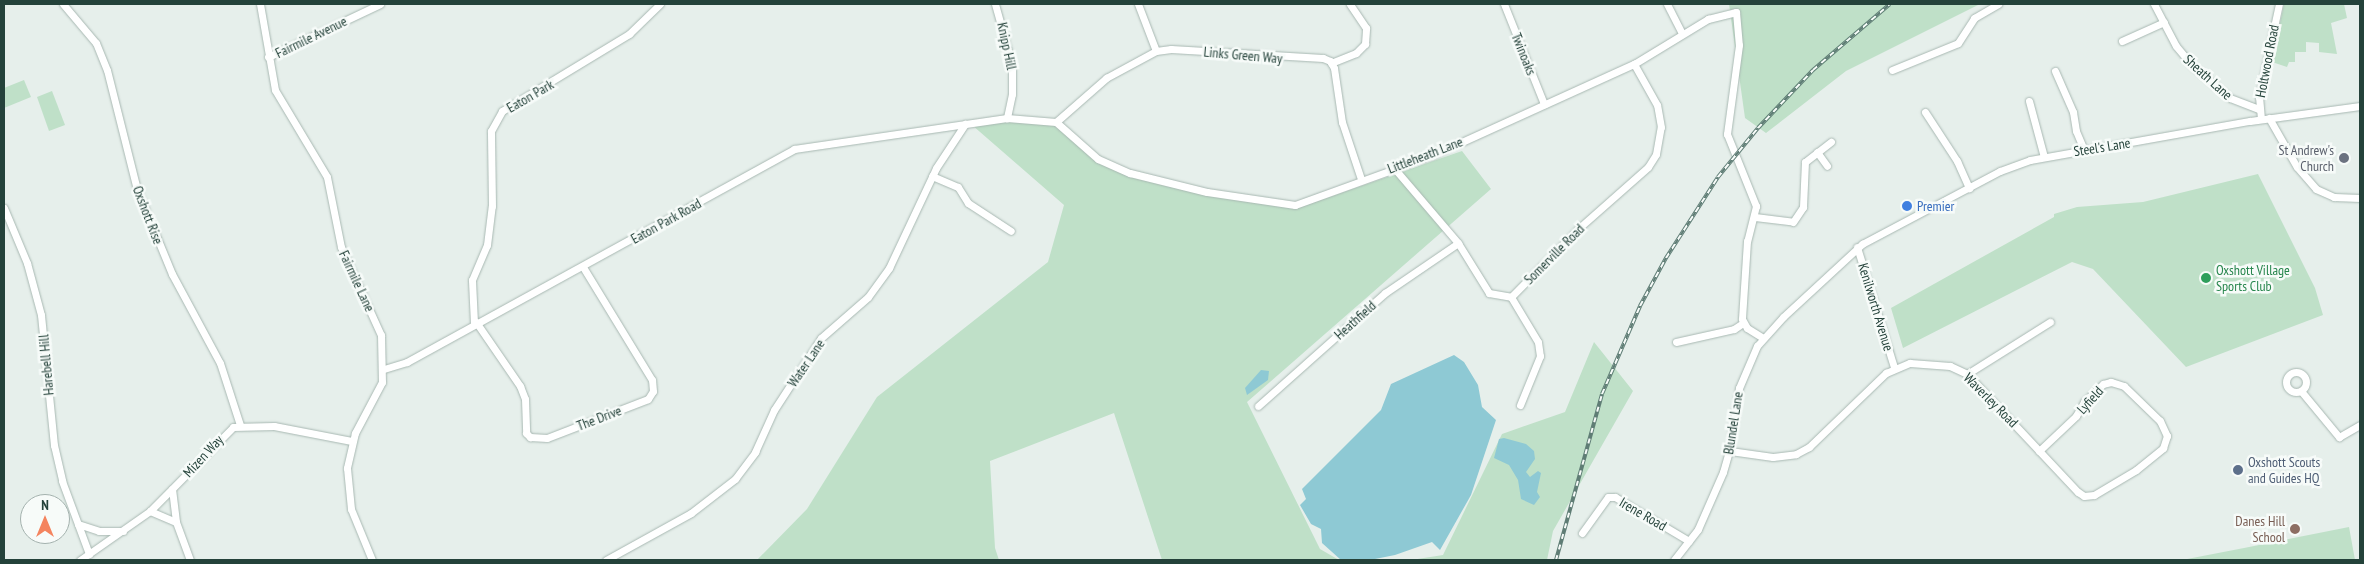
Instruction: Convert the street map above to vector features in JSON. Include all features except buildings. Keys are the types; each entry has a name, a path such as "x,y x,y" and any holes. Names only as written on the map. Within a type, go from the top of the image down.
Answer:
{"street":[{"name":"Oxshott Rise","path":"63,4 96,43 107,70 136,189 172,274 220,363 240,425"},
{"name":"Fairmile Lane","path":"260,4 268,57 278,97 327,177 337,236 381,335 384,369 379,391 352,441 348,468 350,509 372,560"},
{"name":"Fairmile Avenue","path":"268,57 380,4"},
{"name":"Eaton Park","path":"475,323 472,280 486,245 492,206 491,131 502,111 563,77 629,34 660,4"},
{"name":"Knipp Hill","path":"995,4 1012,65 1012,94 1007,118"},
{"path":"1138,4 1156,51"},
{"path":"1350,4 1366,28 1365,44 1356,53 1331,63 1342,122 1361,179"},
{"name":"Twinoaks","path":"1504,4 1544,104"},
{"path":"1667,4 1682,33"},
{"path":"1892,70 1958,43 1974,18 1998,4"},
{"name":"Sheath Lane","path":"2154,4 2182,54 2205,77 2240,105 2259,110"},
{"name":"Holtwood Road","path":"2260,119 2259,110 2279,4"},
{"name":"Littleheath Lane","path":"1056,122 1098,158 1130,173 1206,192 1295,205 1361,179 1433,155 1634,64 1682,33 1708,19 1736,12 1739,45 1727,123 1729,142 1755,198 1755,217"},
{"path":"2122,41 2164,22"},
{"name":"Links Green Way","path":"1056,122 1106,78 1156,51 1171,49 1323,58 1331,63"},
{"name":"Somerville Road","path":"1511,297 1579,228 1648,167 1656,154 1661,127 1657,105 1634,64"},
{"path":"2055,72 2073,112 2076,131 2084,150"},
{"path":"2029,101 2044,157"},
{"name":"Steel's Lane","path":"1859,246 2013,165 2044,157 2260,119 2360,106"},
{"path":"1924,112 1957,160 1968,188"},
{"path":"965,124 1007,118 1056,122"},
{"path":"2270,118 2297,167 2316,189 2334,196 2360,198"},
{"name":"Eaton Park Road","path":"384,369 398,367 475,323 583,267 786,152 965,124"},
{"name":"Water Lane","path":"606,560 691,513 735,478 755,452 774,410 821,338 868,297 889,268 932,176 965,124"},
{"path":"1743,323 1745,260 1755,217 1793,222 1803,207 1804,166 1817,152 1831,142"},
{"path":"1817,152 1827,166"},
{"path":"1394,168 1458,243 1489,293 1511,297 1538,342 1540,356 1520,405"},
{"path":"932,176 958,186 968,203 1011,231"},
{"name":"Harebell Hill","path":"4,208 27,263 41,315 54,445 89,554"},
{"name":"Heathfield","path":"1258,406 1385,293 1458,243"},
{"name":"Blundel Lane","path":"1674,560 1689,541 1711,503 1730,450 1739,388 1749,360 1763,338 1859,246"},
{"name":"Kenilworth Avenue","path":"1859,246 1894,367"},
{"name":"The Drive","path":"475,323 520,386 525,399 526,433 530,437 546,438 648,399 653,391 652,380 583,267"},
{"path":"1967,374 2050,322"},
{"path":"1743,323 1763,338"},
{"path":"1676,342 1734,329 1743,323"},
{"name":"Waverley Road","path":"1894,367 1910,363 1935,363 1967,374 2078,492 2084,496 2094,495 2136,470 2164,448 2167,436 2165,428"},
{"path":"1730,450 1773,457 1796,454 1809,447 1894,367"},
{"name":"Lyfield","path":"2039,451 2076,416 2084,402 2103,384 2111,382 2124,386 2165,428"},
{"path":"2301,391 2339,437 2360,425"},
{"path":"240,425 274,426 352,441"},
{"name":"Mizen Way","path":"80,560 150,511 222,435 240,425"},
{"path":"172,489 176,522 190,560"},
{"name":"Irene Road","path":"1582,534 1608,497 1615,497 1689,541"},
{"path":"150,511 176,522"},
{"path":"78,524 99,532 123,531"}],"green space":[{"path":"1729,4 1980,4 1846,71 1766,133 1745,118"},
{"path":"2284,4 2344,4 2347,18 2331,23 2337,54 2319,52 2319,43 2306,42 2306,52 2295,52 2295,62 2289,62 2287,67 2272,62"},
{"path":"24,80 31,97 4,108 4,88"},
{"path":"52,91 65,125 49,131 37,97"},
{"path":"1006,121 1056,124 1097,161 1207,192 1295,209 1462,151 1491,189 1247,402 1320,549 1339,560 1162,560 1114,413 990,461 995,548 999,560 757,560 807,509 877,397 1048,262 1064,205 972,125"},
{"name":"Oxshott Village Sports Club","path":"2258,174 2315,288 2323,315 2186,367 2093,269 2072,262 1903,348 1891,308 2054,217 2054,214 2077,207 2143,202"},
{"path":"1594,342 1633,391 1553,531 1547,560 1411,560 1443,555 1502,434 1565,412"},
{"path":"2349,527 2355,560 2182,560 2244,548"}],"water":[{"path":"1454,355 1464,362 1478,385 1482,407 1496,420 1471,495 1440,550 1432,542 1395,555 1370,560 1341,560 1322,543 1321,529 1311,524 1300,505 1306,499 1302,489 1381,410 1391,384"},
{"path":"1261,370 1269,371 1268,380 1247,395 1245,388"},
{"path":"1504,438 1526,444 1534,451 1535,459 1526,472 1530,477 1538,471 1541,473 1537,492 1540,497 1534,505 1521,499 1518,480 1509,465 1494,458 1499,439"}],"railway":[{"path":"1556,560 1602,394 1640,306 1666,258 1718,177 1758,128 1813,70 1890,4"}],"place":[{"name":"St Andrew's Church","path":"2344,158"},
{"name":"Premier","path":"1907,206"},
{"name":"Oxshott Village Sports Club","path":"2206,278"},
{"name":"Oxshott Scouts and Guides HQ","path":"2238,470"},
{"name":"Danes Hill School","path":"2295,529"}]}
